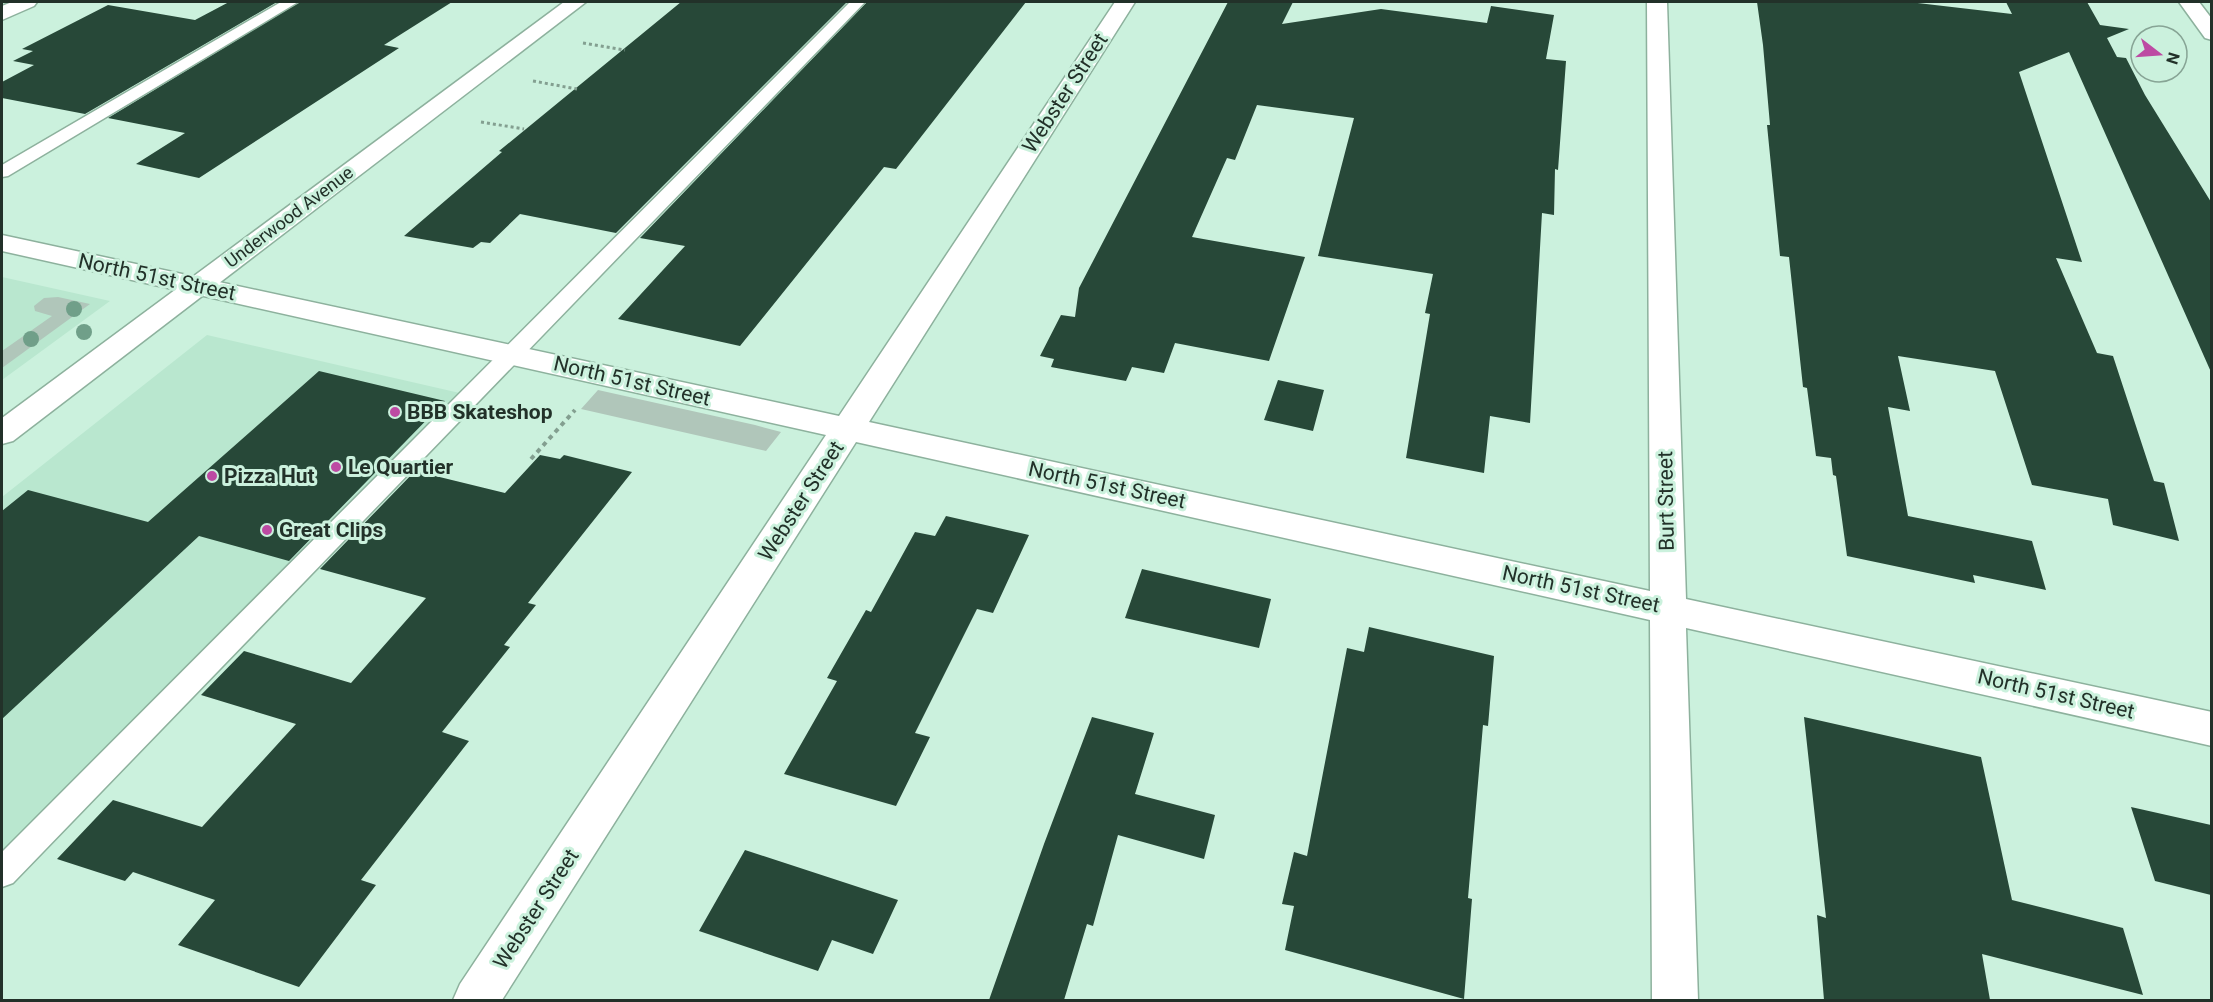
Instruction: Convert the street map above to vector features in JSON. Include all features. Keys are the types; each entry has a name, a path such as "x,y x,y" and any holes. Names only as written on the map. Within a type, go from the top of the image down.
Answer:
{"street":[{"path":"2,14 27,2"},
{"name":"Underwood Avenue","path":"2,433 576,2"},
{"name":"Webster Street","path":"476,1000 1125,2"},
{"name":"Burt Street","path":"1657,2 1675,1000"},
{"path":"2189,2 2211,34"},
{"name":"North 51st Street","path":"2,243 2211,729"}],"lane":[{"path":"2,172 291,2"},
{"path":"2,873 858,2"}],"path":[{"path":"583,43 625,50"},
{"path":"526,80 577,89"},
{"path":"474,120 524,129"},
{"path":"531,459 581,405"}],"shaded area":[{"path":"2,277 110,301 2,380"},
{"path":"58,297 90,304 2,368 2,351 52,316 35,311 34,306 44,298"},
{"path":"207,335 464,394 2,861 2,497"},
{"path":"598,390 781,432 766,451 581,409"}],"building":[{"path":"229,2 277,2 85,114 2,98 2,82 34,65 13,61 33,51 22,49 108,5 195,20"},
{"path":"300,2 452,2 384,45 399,48 199,178 136,164 185,133 108,118"},
{"path":"681,2 847,2 616,233 520,214 490,243 481,242 473,248 404,236 502,152 499,151"},
{"path":"867,2 1026,2 896,169 884,167 740,346 618,319 685,246 640,238"},
{"path":"1228,2 1293,2 1282,24 1381,9 1487,23 1491,6 1554,15 1546,59 1566,61 1558,170 1555,169 1554,215 1542,213 1530,423 1490,416 1484,473 1406,458 1430,314 1425,313 1433,274 1318,256 1354,118 1257,105 1235,160 1227,158 1192,237 1305,257 1269,361 1175,343 1164,373 1132,367 1126,381 1051,367 1054,359 1040,356 1061,315 1075,317 1079,288"},
{"path":"1757,2 1909,2 2012,14 2006,2 2087,2 2100,25 2129,29 2107,38 2117,57 2126,58 2129,64 2129,84 2139,84 2211,202 2211,372 2069,52 2019,72 2082,262 2056,258 2097,353 2113,356 2154,481 2164,483 2179,541 2113,525 2108,499 2032,485 1995,371 1898,356 1910,411 1888,407 1908,516 2032,541 2046,590 1973,575 1975,583 1847,556 1836,476 1833,475 1831,458 1816,456 1807,388 1803,387 1789,257 1780,256 1767,125 1770,125"},
{"path":"319,371 445,401 289,561 199,536 2,719 2,511 28,490 148,522"},
{"path":"1278,380 1324,390 1313,431 1264,420"},
{"path":"540,455 560,459 564,455 632,472 528,603 536,605 504,645 510,647 442,732 469,741 361,880 376,885 299,987 178,945 215,900 133,872 125,881 57,859 113,800 202,827 296,724 201,695 244,651 351,683 426,598 320,569 415,471 505,493"},
{"path":"946,516 1029,535 993,613 977,609 915,733 930,737 896,806 784,774 837,681 827,678 866,610 871,612 915,532 935,536"},
{"path":"1142,569 1271,599 1259,648 1125,618"},
{"path":"1369,627 1494,656 1488,726 1483,725 1468,898 1472,899 1464,999 1285,950 1294,906 1282,904 1294,852 1307,856 1347,648 1364,652"},
{"path":"1092,717 1154,733 1135,794 1215,815 1204,859 1118,835 1093,926 1087,924 1064,1000 989,1000 1044,844"},
{"path":"1804,717 1981,757 2012,900 2123,928 2143,995 1982,954 1990,1000 1824,1000 1817,915 1826,918"},
{"path":"2131,807 2211,825 2211,895 2155,881"},
{"path":"745,850 898,900 873,954 832,940 818,971 699,931"}],"place":[{"name":"BBB Skateshop","path":"395,412"},
{"name":"Le Quartier","path":"336,467"},
{"name":"Pizza Hut","path":"212,476"},
{"name":"Great Clips","path":"267,530"}]}
